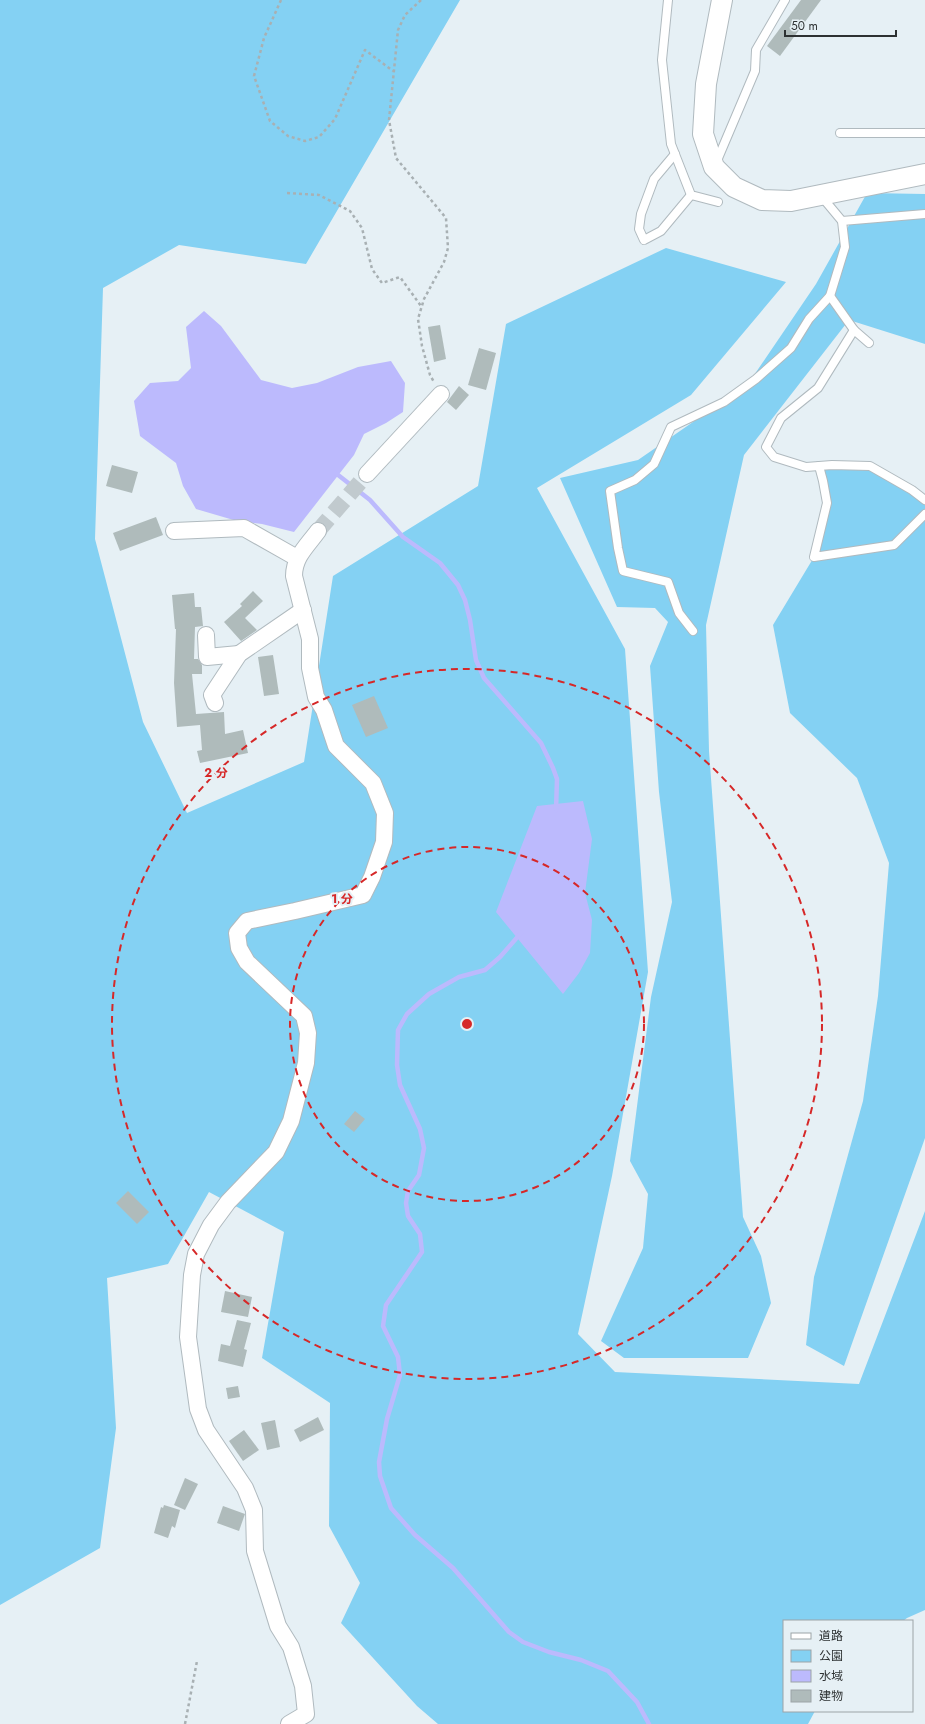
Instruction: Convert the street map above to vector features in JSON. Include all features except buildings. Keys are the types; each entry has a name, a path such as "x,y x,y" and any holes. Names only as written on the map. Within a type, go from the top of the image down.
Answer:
{"street":[{"path":"722,0 706,84 703,134 714,167 734,187 762,200 791,201 925,174"},
{"path":"367,474 441,394"},
{"path":"174,531 244,528 298,558"},
{"path":"289,1724 306,1714 303,1686 291,1647 278,1626 255,1551 254,1510 245,1488 206,1430 198,1409 188,1337 192,1275 196,1254 211,1225 228,1202 276,1152 291,1121 306,1063 308,1033 304,1016 247,962 239,948 237,933 247,920 295,911 363,895 372,877 384,842 385,813 373,783 336,746 324,710 316,697 310,668 310,639 294,576 294,566 298,558 318,531"},
{"path":"215,703 212,695 239,654 302,610"},
{"path":"206,635 207,657 239,654"}],"lane":[{"path":"668,0 662,60 671,144 691,195"},
{"path":"714,167 755,71 756,50 785,0"},
{"path":"840,133 925,133"},
{"path":"675,154 654,179 641,214 639,229 644,240 661,231 691,195"},
{"path":"691,195 718,202"},
{"path":"693,631 679,613 668,582 623,571 618,548 610,491 635,480 654,464 671,427 724,402 756,379 791,348 809,319 830,296 845,247 842,221 820,195"},
{"path":"842,221 925,214"},
{"path":"830,296 854,330 869,343"},
{"path":"854,330 818,388 781,418 766,447 774,457 806,467 870,466 912,490 925,500"},
{"path":"819,466 824,480 827,503 814,557 894,545 925,514"}],"path":[{"path":"281,0 264,38 254,76 270,121 288,136 305,141 318,137 331,124 335,119 365,50 393,71"},
{"path":"421,0 405,15 398,30 389,120 396,158 446,218 448,248 444,262 424,299 418,320 422,346 430,375 441,394"},
{"path":"287,193 318,195 350,212 362,228 372,269 378,278 382,283 400,278 422,307"},
{"path":"184,1724 197,1661"}],"green space":[{"path":"0,0 460,0 306,264 179,245 103,288 95,539 143,722 187,813 304,762 333,576 478,486 506,324 666,248 786,282 691,395 537,488 625,649 648,972 612,1176 578,1334 615,1372 859,1384 925,1211 925,1610 904,1620 783,1620 783,1712 814,1712 808,1724 438,1724 417,1706 341,1623 360,1583 329,1526 330,1403 262,1358 284,1232 209,1192 168,1264 107,1278 116,1428 100,1548 0,1605"},
{"path":"867,193 925,194 925,344 849,320 744,455 706,625 709,751 743,1217 761,1256 771,1303 748,1358 624,1358 601,1341 643,1248 648,1194 630,1161 651,997 672,902 659,792 650,666 668,622 655,608 617,607 560,478 638,460 748,384 816,284"},
{"path":"819,466 870,466 925,500 925,1138 844,1366 806,1345 814,1277 863,1101 878,996 889,863 857,778 790,713 773,625 814,557 827,503"}],"water":[{"path":"204,311 221,326 261,380 292,388 317,383 358,367 391,361 405,383 403,412 386,423 364,434 354,455 294,532 262,524 237,521 196,509 183,486 176,463 140,436 134,401 150,383 178,381 191,368 186,327"},
{"path":"583,801 592,839 585,893 592,920 590,953 579,973 563,994 496,912 537,806"}],"waterway":[{"path":"333,471 370,500 403,537 440,563 458,585 465,600 470,620 476,660 484,678 541,743 553,768 557,779 556,810"},
{"path":"521,933 500,957 485,970 459,977 429,994 407,1014 398,1030 397,1065 400,1085 420,1129 424,1148 419,1175 408,1191 406,1203 408,1216 420,1234 422,1252 386,1305 383,1326 398,1357 400,1375 387,1419 379,1462 380,1476 391,1508 415,1535 453,1568 509,1632 523,1642 549,1652 581,1660 608,1671 637,1702 649,1724"}],"tunnel":[{"path":"318,531 367,474"}]}
